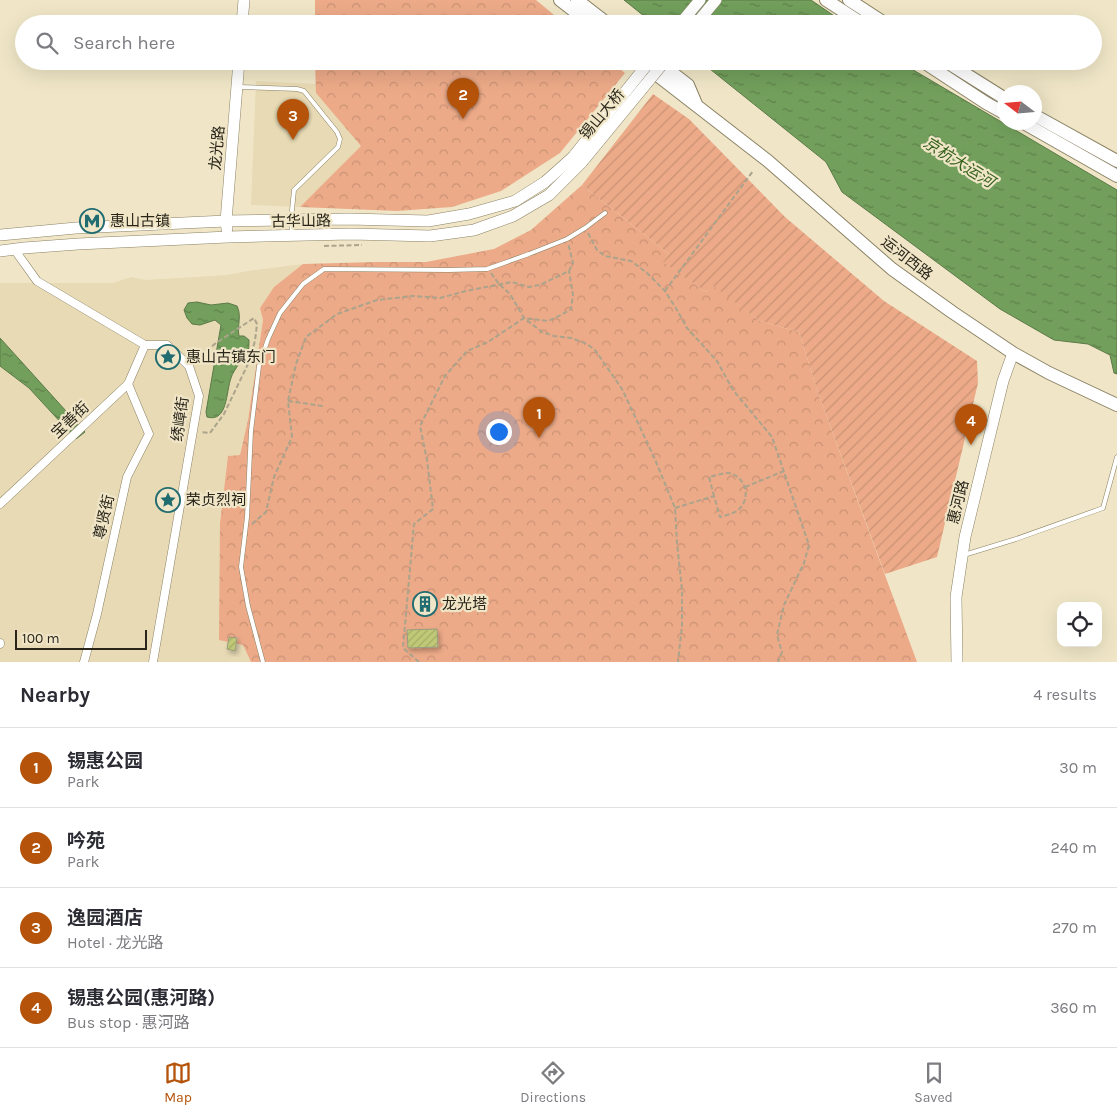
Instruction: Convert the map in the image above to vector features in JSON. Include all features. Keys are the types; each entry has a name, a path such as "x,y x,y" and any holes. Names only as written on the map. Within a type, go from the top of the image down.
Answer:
{"main road":[{"path":"243,15 244,0"},
{"path":"560,0 579,15"},
{"path":"577,0 596,15"},
{"path":"688,15 700,0"},
{"path":"704,15 716,0"},
{"path":"826,0 849,15"},
{"path":"849,0 872,15"},
{"name":"龙光路","path":"228,237 226,221 239,70"},
{"name":"锡山大桥","path":"577,160 643,70"},
{"name":"运河西路","path":"651,70 768,161 892,269 1013,353 1049,373 1117,405"},
{"name":"锡山大桥","path":"577,160 657,70"},
{"name":"运河西路","path":"669,70 688,85 697,106"},
{"path":"936,70 997,109"},
{"path":"959,70 997,94"},
{"path":"1042,119 1117,161"},
{"path":"1036,130 1117,176"},
{"name":"古华山路","path":"0,235 76,228 226,221 349,219 428,221 469,214 515,201 577,160"},
{"name":"古华山路","path":"0,251 78,244 228,237 351,234 430,236 474,230 513,216 549,195 577,160"},
{"name":"惠河路","path":"957,662 956,597 965,537 1002,381 1013,353"}],"street":[{"path":"14,249 37,281 144,346"},
{"name":"绣嶂街","path":"144,346 167,345 189,366 200,396 154,662"},
{"name":"宝善街","path":"0,504 128,384 144,346"},
{"name":"尊贤街","path":"84,662 97,614 127,477 149,434 128,384"}],"lane":[{"path":"238,87 297,89 304,91 337,132 340,140 338,147 294,190 291,220 292,236"},
{"path":"263,662 248,606 241,567 246,530 251,431 259,366 280,313 303,284 324,269 488,269 567,239 586,228 604,213"},
{"path":"962,555 1103,508 1117,457"}],"path":[{"path":"665,291 753,171"},
{"path":"586,228 597,250 605,256 632,261 665,291 687,328 717,361 733,390 772,437 809,545 804,563 784,605 777,635 782,652 778,662"},
{"path":"419,662 402,648 414,524 433,508 427,460 420,426 445,376 467,351 488,342 524,318 548,320 571,309 573,295 569,272 573,263 567,239"},
{"path":"488,269 499,284 510,294 524,318 542,332 588,344 595,350 622,389 654,456 675,508 682,590 682,626 678,662"},
{"path":"246,530 266,512 274,477 292,437 288,401 296,364 306,337 336,314 377,300 413,296 440,298 512,282 530,287 540,285 569,272"},
{"path":"189,366 216,343 254,318 257,324 255,341 248,364 224,414 210,433 193,430"},
{"path":"288,401 323,406"},
{"path":"745,487 784,471"},
{"path":"729,473 739,478 745,487 746,498 741,507 732,514 720,517 714,496 708,477 729,473"},
{"path":"675,508 714,496"}],"shaded area":[{"path":"256,81 316,84 316,93 362,146 300,207 251,205"},
{"path":"303,264 274,287 260,308 263,320 248,420 240,455 228,456 220,523 236,644 243,645 251,662 0,662 0,283 113,283 131,277 145,280 227,275"}],"green space":[{"path":"315,0 536,0 554,15 315,15"},
{"path":"315,70 621,70 625,73 560,153 501,191 452,207 397,211 300,207 361,146 316,93"},
{"path":"653,94 689,119 785,217 884,301 977,361 978,383 937,557 885,574 818,393 799,332 760,321 712,285 706,292 663,262 669,254 582,185"},
{"path":"582,185 669,254 664,262 706,292 712,284 760,321 799,332 818,393 917,662 251,662 243,645 219,640 220,523 228,456 240,455 248,420 263,320 260,308 274,287 303,264 426,262 494,249 531,230"}],"water":[{"path":"624,0 811,0 833,15 643,15"},
{"name":"京杭大运河","path":"711,70 914,70 997,119 997,130 1015,130 1117,190 1117,374 1114,373 1110,355 1088,344 1054,340 1000,309 842,192 826,162"},
{"path":"197,302 211,305 228,303 237,306 239,313 239,336 244,336 249,340 247,355 238,366 229,384 223,411 214,418 207,417 206,412 221,325 215,320 200,325 192,324 184,310 188,303"},
{"path":"0,338 85,432 76,439 29,388 0,366"}],"building":[{"name":"龙光塔","path":"423,598 427,598 431,604 427,610 423,610 419,606 419,602"},
{"path":"437,629 438,647 408,648 407,630"},
{"path":"229,637 237,638 235,651 227,649"}],"place":[{"name":"吟苑","path":"463,119"},
{"name":"逸园酒店","path":"293,140"},
{"name":"惠山古镇","path":"92,221"},
{"name":"惠山古镇东门","path":"168,357"},
{"name":"锡惠公园","path":"539,438"},
{"name":"锡惠公园(惠河路)","path":"971,445"},
{"name":"荣贞烈祠","path":"168,500"},
{"name":"龙光塔","path":"425,604"}]}
